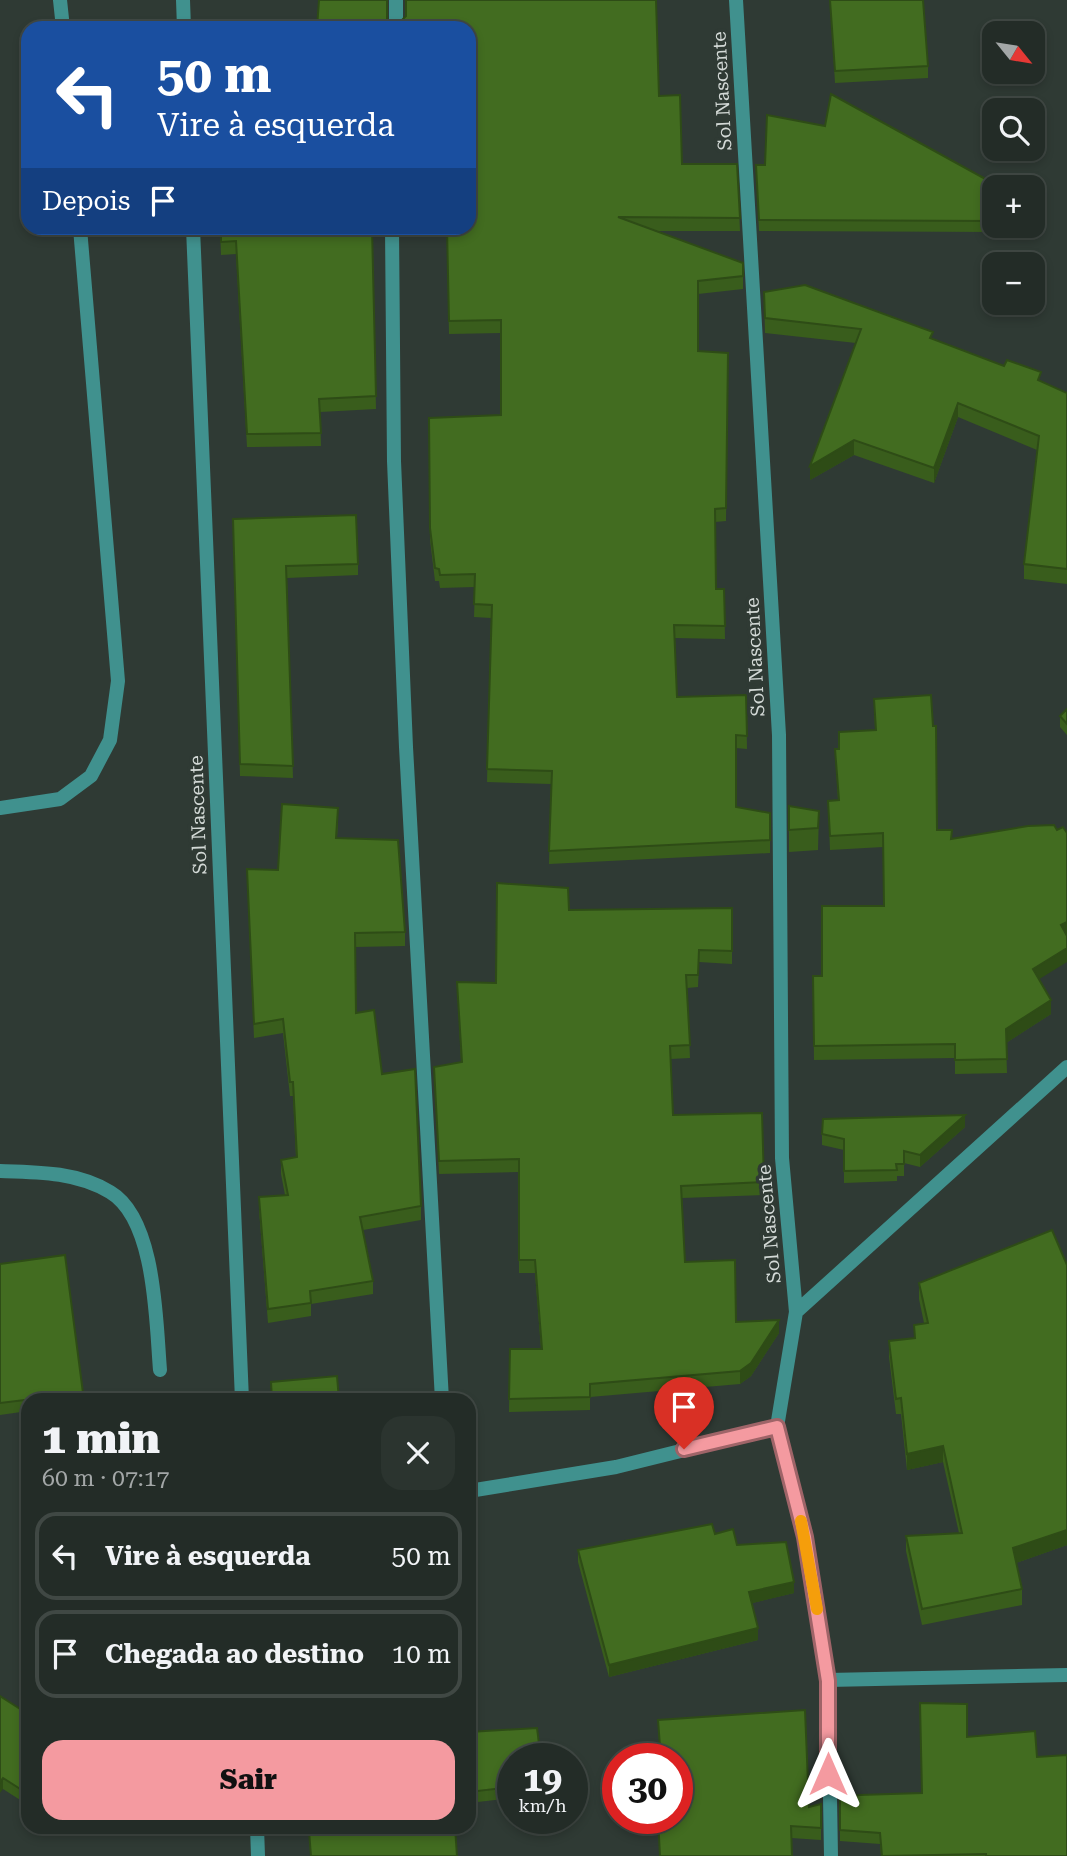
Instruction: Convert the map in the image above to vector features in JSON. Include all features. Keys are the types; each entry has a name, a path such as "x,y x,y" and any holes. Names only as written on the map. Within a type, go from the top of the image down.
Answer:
{"street":[{"path":"61,0 62,21"},
{"path":"183,0 184,21"},
{"path":"396,0 396,21"},
{"name":"Sol Nascente","path":"736,0 779,735 782,1158 796,1312 777,1427 805,1537 828,1681 831,1856"},
{"path":"0,808 60,799 91,776 110,740 118,681 81,235"},
{"name":"Sol Nascente","path":"193,235 242,1393"},
{"path":"392,235 393,421 406,747 430,1149 433,1282 441,1393"},
{"path":"796,1312 1067,1068"},
{"path":"0,1171 73,1176 112,1193 131,1213 147,1254 160,1370"},
{"path":"476,1490 616,1467 777,1427"},
{"path":"828,1681 1067,1675"},
{"path":"257,1834 258,1856"}],"building":[{"path":"319,0 387,0 387,19 390,21 318,21"},
{"path":"406,0 656,0 659,96 680,95 682,164 737,164 740,218 618,217 743,263 743,276 698,281 698,351 728,353 726,508 715,509 716,589 724,589 725,626 674,625 677,697 746,695 747,736 736,735 736,807 770,813 770,840 549,851 552,771 487,769 492,605 474,604 475,574 440,575 439,569 435,568 430,528 429,418 501,415 501,320 449,321 447,235 476,235 476,21 401,21 406,16"},
{"path":"830,0 923,0 928,66 835,71"},
{"path":"831,94 982,177 982,221 759,220 756,165 765,165 767,115 825,126"},
{"path":"221,235 372,235 376,396 319,399 321,433 247,434 236,241 221,242"},
{"path":"805,285 933,332 930,338 1004,366 1007,360 1041,372 1038,380 1067,393 1067,569 1024,564 1039,436 958,403 934,468 854,440 810,466 861,329 765,318 764,292"},
{"path":"356,515 358,564 286,566 293,766 240,764 233,519"},
{"path":"931,695 933,726 936,726 937,830 952,830 951,839 1028,826 1054,825 1057,830 1063,827 1067,833 1067,922 1061,925 1067,936 1067,948 1033,969 1051,1000 1006,1029 1007,1059 955,1060 955,1044 814,1046 813,976 822,976 822,906 884,906 883,833 830,836 828,801 839,800 835,749 839,749 839,732 876,730 874,699"},
{"path":"1067,709 1067,724 1060,716"},
{"path":"282,804 338,808 336,838 398,840 405,932 355,933 356,1013 374,1010 382,1074 415,1069 421,1206 360,1217 373,1281 310,1291 311,1303 268,1309 259,1197 288,1195 281,1160 297,1157 293,1082 290,1082 283,1019 254,1024 247,869 278,870"},
{"path":"789,806 819,811 818,828 789,830"},
{"path":"497,883 568,888 569,910 732,908 732,951 699,950 698,975 686,975 690,1045 670,1046 673,1115 762,1113 764,1182 681,1186 685,1262 735,1260 736,1322 779,1320 751,1363 740,1371 590,1384 590,1397 509,1399 510,1349 542,1349 535,1260 519,1260 519,1159 439,1161 434,1067 462,1062 457,982 496,983"},
{"path":"965,1115 920,1155 904,1151 904,1164 896,1164 897,1170 844,1171 844,1139 822,1134 823,1119"},
{"path":"1052,1230 1067,1265 1067,1530 1013,1548 1022,1589 922,1609 906,1536 962,1533 943,1446 907,1454 901,1398 896,1399 889,1341 915,1338 914,1325 928,1323 919,1283"},
{"path":"65,1255 83,1393 21,1393 21,1400 0,1403 0,1264"},
{"path":"337,1376 338,1393 272,1393 271,1382"},
{"path":"712,1524 715,1534 733,1529 737,1545 786,1542 794,1582 749,1592 758,1628 609,1665 578,1550"},
{"path":"0,1696 21,1710 21,1790 3,1778 0,1782"},
{"path":"920,1703 967,1704 967,1737 1035,1731 1037,1757 1067,1755 1067,1856 882,1856 880,1833 840,1830 840,1800 859,1795 922,1793"},
{"path":"805,1710 809,1807 821,1804 821,1828 791,1826 792,1856 660,1856 659,1834 693,1834 693,1743 660,1743 658,1720"},
{"path":"537,1728 539,1743 497,1743 497,1789 476,1791 476,1732"},
{"path":"309,1834 455,1834 457,1856 311,1856"}],"slow traffic":[{"path":"801,1521 817,1609"}],"route":[{"path":"684,1449 777,1427 805,1537 828,1681 828,1774"}]}
